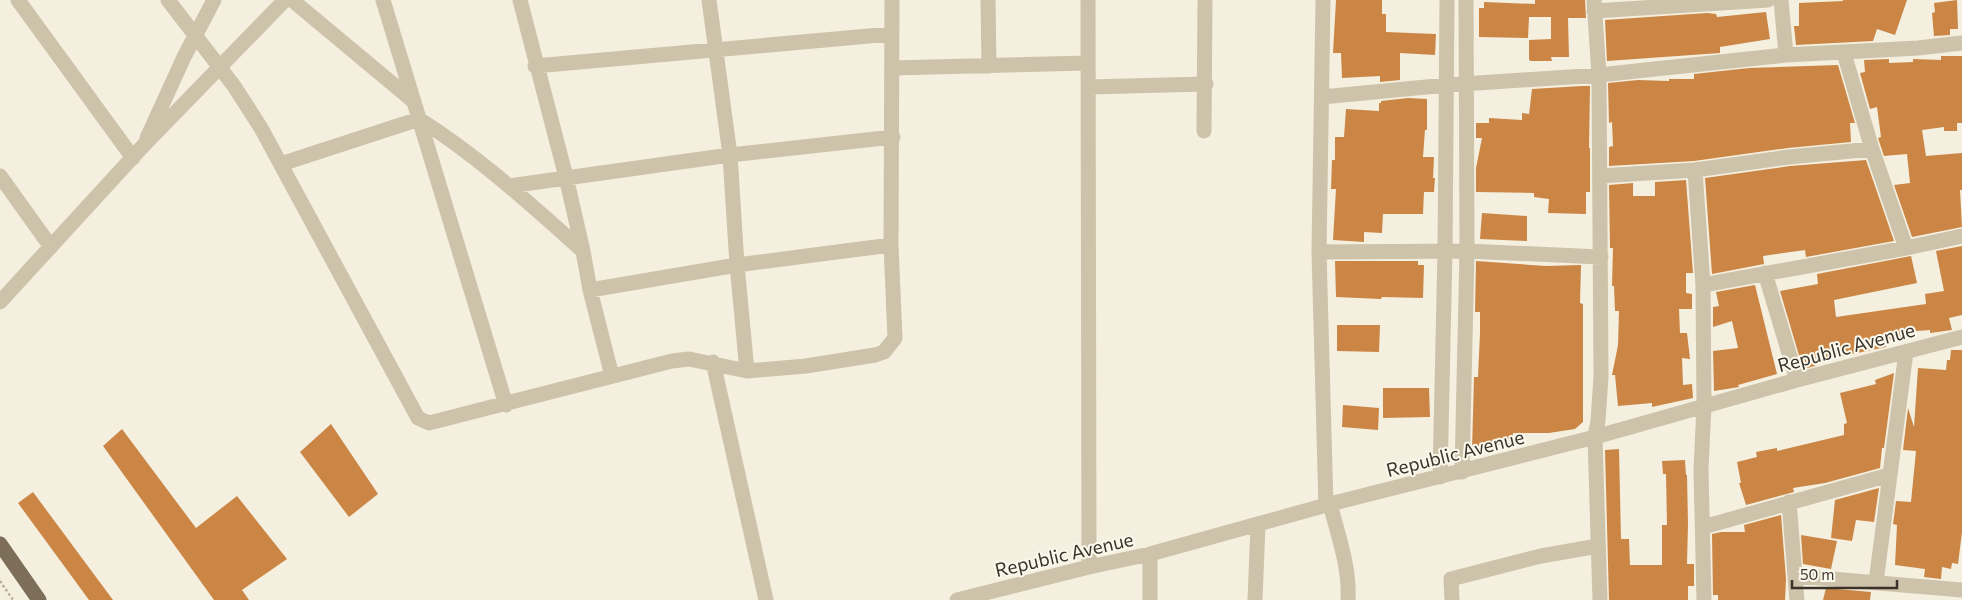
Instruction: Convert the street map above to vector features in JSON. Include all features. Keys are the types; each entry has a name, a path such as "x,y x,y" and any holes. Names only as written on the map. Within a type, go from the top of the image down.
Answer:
{"main road":[{"path":"0,544 39,600"}],"street":[{"path":"18,0 133,158"},
{"path":"168,0 245,101 282,164 418,418 426,423 433,423 506,405 612,376 689,358 747,371 806,366 884,352 895,338 891,246 893,137 892,0"},
{"path":"143,146 162,102 214,0"},
{"path":"0,302 143,146 221,68 285,0"},
{"path":"292,0 412,100"},
{"path":"383,0 506,405"},
{"path":"520,0 566,177 590,290 612,376"},
{"path":"709,0 730,155 737,265 747,371"},
{"path":"988,0 989,66"},
{"path":"1088,0 1089,567"},
{"path":"1204,131 1206,0"},
{"path":"1323,0 1319,252 1328,505 1344,559 1349,589 1348,600"},
{"path":"1440,477 1445,251 1447,0"},
{"path":"1462,472 1467,251 1466,0"},
{"path":"1600,600 1595,437 1600,400 1601,257 1599,75 1594,5 1768,0"},
{"path":"1781,0 1786,55"},
{"path":"536,66 892,34"},
{"path":"1322,97 1447,85 1599,75 1786,55 1918,48 1962,43"},
{"path":"1844,53 1872,149 1906,248"},
{"path":"893,68 1088,63"},
{"path":"1089,87 1206,84"},
{"path":"282,164 419,119"},
{"path":"419,119 455,143 509,186 583,251"},
{"path":"509,186 730,155 893,137"},
{"path":"1600,176 1695,170 1789,157 1872,149"},
{"path":"1695,170 1703,285 1704,406 1701,469 1704,600"},
{"path":"0,176 51,247"},
{"path":"1703,285 1962,236"},
{"path":"590,290 737,265 891,246"},
{"path":"1319,252 1467,251 1601,257"},
{"path":"1765,273 1797,380"},
{"name":"Republic Avenue","path":"957,600 1150,554 1328,505 1595,437 1797,380 1962,337"},
{"path":"1876,582 1906,352"},
{"path":"713,362 766,600"},
{"path":"1702,527 1889,475"},
{"path":"1789,502 1797,600"},
{"path":"1255,600 1258,525"},
{"path":"1452,600 1451,579 1541,556 1598,546"},
{"path":"1150,554 1150,600"},
{"path":"1796,576 1962,590"}],"path":[{"path":"0,581 13,600"}],"building":[{"path":"1336,0 1382,0 1382,14 1386,14 1386,32 1436,34 1435,55 1400,53 1400,80 1380,82 1380,76 1342,78 1341,53 1333,53"},
{"path":"1535,0 1585,0 1586,18 1568,18 1569,57 1551,57 1552,61 1529,60 1529,40 1551,39 1551,17 1529,17 1528,38 1479,37 1479,8 1484,8 1484,2 1535,4"},
{"path":"1843,0 1907,0 1895,35 1877,29 1873,41 1796,45 1794,26 1799,26 1799,3"},
{"path":"1957,0 1958,29 1950,29 1950,35 1934,36 1932,13 1935,12 1934,3"},
{"path":"1766,12 1770,39 1720,47 1720,53 1607,61 1605,20 1707,13 1716,14 1717,17"},
{"path":"1941,56 1962,56 1962,123 1957,123 1957,131 1944,131 1944,127 1922,130 1926,156 1962,153 1962,190 1960,190 1962,227 1912,237 1894,185 1910,183 1907,154 1884,156 1878,138 1881,137 1877,107 1870,109 1860,73 1865,72 1864,60 1889,59 1889,63 1913,62 1913,59 1941,60"},
{"path":"1838,65 1855,123 1850,123 1851,142 1788,148 1694,161 1609,166 1609,147 1613,146 1612,122 1609,123 1608,83 1638,80 1669,81 1669,79 1694,79 1694,74 1749,68"},
{"path":"1590,86 1590,192 1586,192 1586,214 1548,213 1549,199 1534,197 1534,193 1476,192 1476,168 1482,138 1476,138 1476,123 1489,123 1489,118 1522,120 1522,113 1529,114 1532,89"},
{"path":"1408,98 1427,99 1427,130 1425,130 1423,157 1434,157 1433,178 1435,178 1434,192 1424,192 1423,214 1383,214 1382,233 1364,232 1364,242 1333,240 1336,189 1331,189 1332,160 1335,160 1335,137 1344,137 1346,109 1379,111 1379,103 1381,101"},
{"path":"1866,160 1894,241 1806,257 1805,250 1763,256 1764,264 1712,274 1705,178 1790,166"},
{"path":"1686,180 1693,273 1686,273 1686,293 1692,294 1692,309 1679,309 1680,333 1687,333 1690,359 1682,358 1683,385 1692,384 1693,398 1652,407 1652,403 1618,406 1615,375 1612,375 1618,345 1619,311 1615,311 1614,286 1612,286 1613,248 1610,248 1609,185 1633,183 1633,196 1655,196 1655,182"},
{"path":"1482,213 1527,216 1527,241 1480,239"},
{"path":"1962,246 1962,315 1949,318 1952,330 1930,333 1930,330 1903,332 1904,338 1885,341 1886,347 1814,362 1815,366 1803,369 1780,291 1818,284 1817,274 1911,256 1917,283 1834,300 1836,317 1926,304 1925,294 1944,291 1936,251"},
{"path":"1335,261 1418,261 1418,265 1424,265 1423,298 1336,297"},
{"path":"1476,261 1546,266 1581,265 1580,303 1583,304 1583,422 1575,429 1549,433 1513,433 1513,439 1503,439 1504,444 1472,451 1474,377 1478,377 1480,333 1480,312 1475,312"},
{"path":"1755,285 1777,374 1738,385 1739,387 1714,391 1713,351 1738,348 1732,321 1713,327 1713,307 1719,306 1716,292"},
{"path":"1337,325 1380,325 1379,352 1337,351"},
{"path":"1951,350 1962,350 1962,532 1958,564 1952,563 1951,569 1942,567 1941,579 1924,577 1925,569 1895,565 1897,525 1893,524 1896,501 1911,502 1916,451 1903,450 1908,408 1914,427 1918,368 1946,370"},
{"path":"1894,373 1880,468 1825,483 1793,488 1794,492 1746,505 1739,483 1741,483 1737,462 1757,457 1756,452 1777,448 1777,451 1844,435 1844,424 1847,423 1840,393 1876,384 1875,380"},
{"path":"1383,388 1429,388 1430,417 1383,418"},
{"path":"1343,405 1379,408 1378,430 1342,427"},
{"path":"331,424 378,494 349,517 300,452"},
{"path":"122,429 196,528 237,496 287,559 242,590 249,600 214,600 103,446"},
{"path":"1619,449 1621,539 1629,539 1630,565 1662,565 1662,525 1667,525 1666,474 1663,474 1662,461 1685,460 1688,524 1687,564 1694,564 1694,586 1688,586 1688,600 1609,600 1605,450"},
{"path":"1879,488 1874,522 1856,520 1852,541 1831,538 1835,500"},
{"path":"33,492 113,600 89,600 18,503"},
{"path":"1781,515 1786,579 1785,600 1718,600 1718,595 1713,595 1712,534 1745,532 1744,525"},
{"path":"1801,535 1837,541 1831,569 1803,564"},
{"path":"1826,588 1871,592 1870,600 1823,600"}]}
